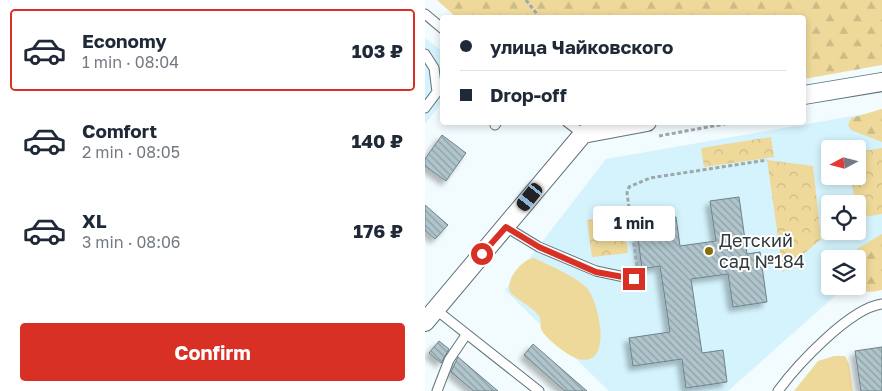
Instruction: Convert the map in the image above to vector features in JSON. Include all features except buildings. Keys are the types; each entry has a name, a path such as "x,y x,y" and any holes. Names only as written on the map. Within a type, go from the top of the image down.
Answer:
{"street":[{"path":"806,95 882,82"},
{"path":"430,316 583,134 631,125"}],"lane":[{"path":"425,14 440,26"},
{"path":"425,54 434,68 437,92 425,108"},
{"path":"571,125 583,134"},
{"path":"506,227 539,247 596,272 634,279"},
{"path":"778,391 823,341 844,323 873,305 882,304"},
{"path":"430,316 466,335 539,391"},
{"path":"437,391 449,360 466,335"}],"path":[{"path":"526,0 538,15"},
{"path":"634,279 638,276 638,268 627,194 629,187 649,178 767,160"}],"shaded area":[{"path":"425,38 440,50 440,105 425,124"},
{"name":"Детский сад №184","path":"882,111 882,255 866,258 866,250 821,250 821,295 836,295 728,391 609,391 505,290 606,159"}],"green space":[{"path":"437,0 882,0 882,65 806,79 806,15 454,15"},
{"path":"882,109 882,142 851,130 848,125 851,118"},
{"path":"771,137 774,157 704,167 701,148"},
{"path":"882,148 882,214 866,217 866,195 854,195 852,185 866,185 866,151"},
{"path":"767,160 813,166 821,239 783,272"},
{"path":"623,215 628,253 592,257 587,220"},
{"path":"882,234 882,290 866,291 866,250 857,249"},
{"path":"534,258 582,283 592,295 601,332 600,344 596,354 589,359 578,359 553,343 542,331 540,318 536,312 510,292 509,287 512,276 524,262"},
{"path":"834,356 845,356 849,364 853,391 794,391 818,361"}],"place":[{"name":"Детский сад №184","path":"709,251"}],"route":[{"path":"482,254 506,227 539,247 596,272 634,279"}]}
